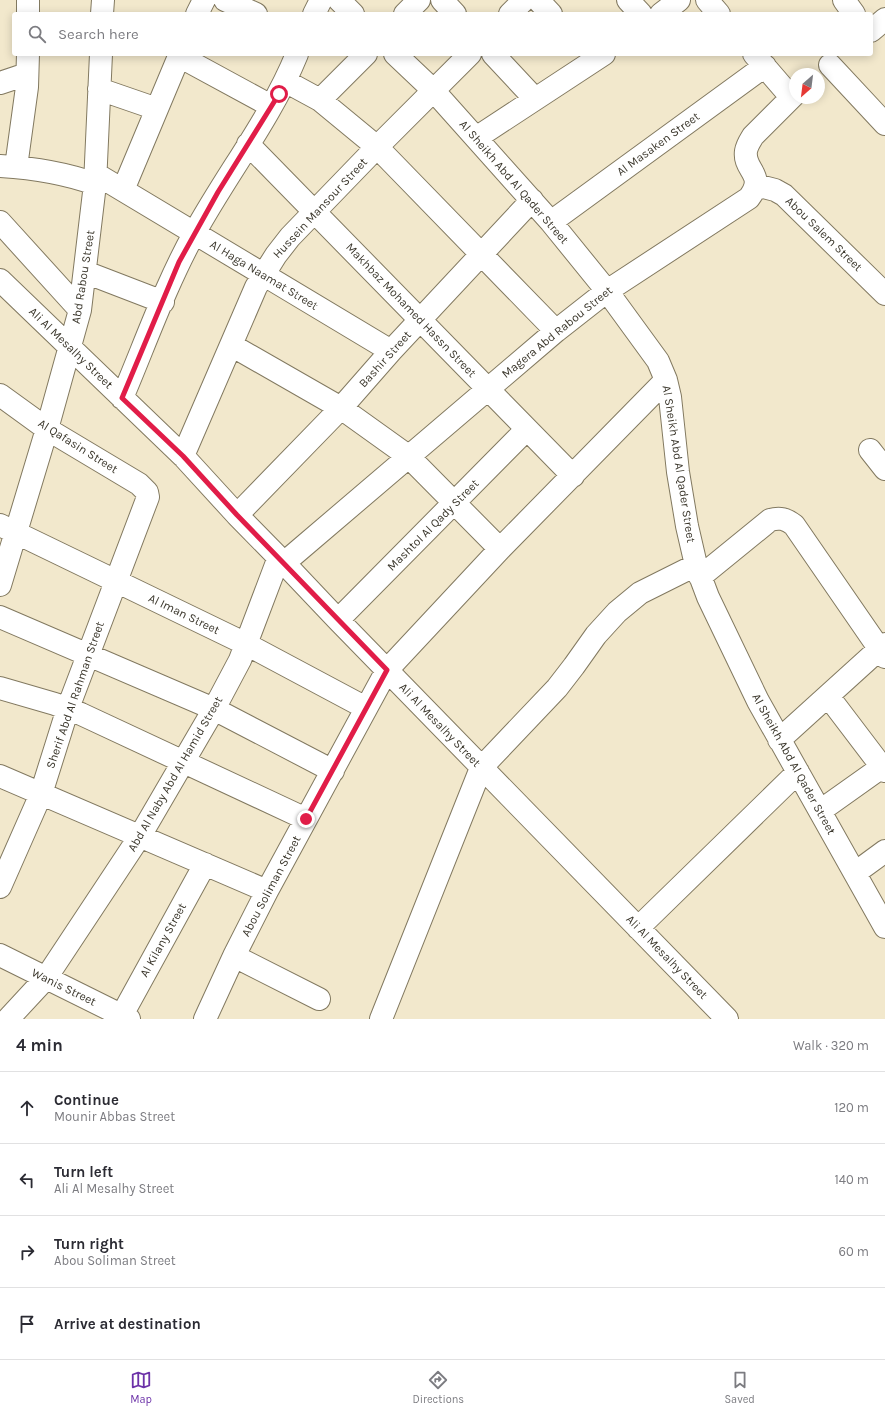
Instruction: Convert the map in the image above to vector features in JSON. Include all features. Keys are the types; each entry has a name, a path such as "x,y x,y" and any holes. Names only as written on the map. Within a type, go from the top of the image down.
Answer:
{"street":[{"path":"28,0 28,12"},
{"path":"102,12 103,0"},
{"path":"198,12 204,0"},
{"path":"225,0 252,12"},
{"path":"315,12 321,0"},
{"path":"339,0 352,12"},
{"path":"407,12 419,0"},
{"path":"442,0 454,12"},
{"path":"512,12 524,0"},
{"path":"538,0 549,12"},
{"path":"628,0 639,12"},
{"path":"664,12 679,0"},
{"path":"707,0 717,12"},
{"path":"844,0 853,12"},
{"name":"Abd Rabou Street","path":"0,585 8,529 47,429 80,310 96,179 101,56"},
{"path":"123,190 180,56"},
{"path":"182,56 271,106"},
{"path":"122,398 179,262 194,233 271,106 285,81 296,56"},
{"path":"320,100 364,56"},
{"name":"Al Sheikh Abd Al Qader Street","path":"397,56 433,90 552,222 607,291 658,361 666,380 670,397 679,480 687,526 698,571 708,597 758,701 885,927"},
{"name":"Hussein Mansour Street","path":"183,456 256,286 276,255 290,237 468,56"},
{"path":"495,56 535,99"},
{"path":"476,138 535,99 595,56"},
{"path":"760,60 789,91"},
{"name":"Al Masaken Street","path":"552,222 760,60"},
{"path":"0,83 28,64"},
{"path":"8,166 26,98 28,64"},
{"path":"830,64 885,124"},
{"path":"285,81 320,100 377,147 556,331"},
{"path":"99,89 157,109"},
{"path":"756,185 756,177 746,159 746,150 753,136 789,99"},
{"name":"Makhbaz Mohamed Hassn Street","path":"248,144 573,476"},
{"name":"Al Haga Naamat Street","path":"8,166 78,178 96,179 123,190 391,351"},
{"name":"Magera Abd Rabou Street","path":"281,560 408,456 556,331 607,291 743,203 754,192 756,185"},
{"name":"Abou Salem Street","path":"756,185 775,190 784,195 885,294"},
{"name":"Bashir Street","path":"237,515 342,408 391,351 532,200"},
{"path":"0,222 80,310"},
{"path":"85,272 163,302"},
{"name":"Ali Al Mesalhy Street","path":"0,280 183,456 237,515 481,768 727,1019"},
{"path":"231,345 342,408 408,456 500,549"},
{"name":"Abou Soliman Street","path":"205,1019 234,956 267,891 387,670 500,549 666,380"},
{"name":"Al Qafasin Street","path":"0,395 47,429 139,484 147,492 147,502"},
{"name":"Mashtol Al Qady Street","path":"338,620 527,429"},
{"path":"870,450 885,469"},
{"name":"Sherif Abd Al Rahman Street","path":"0,887 41,794 68,708 147,502"},
{"path":"381,1019 481,768 557,688 596,635 617,612 640,593 698,571 770,520 783,518 794,525 883,650 828,696 779,740"},
{"name":"Al Iman Street","path":"8,529 246,644 366,708"},
{"name":"Abd Al Naby Abd Al Hamid Street","path":"8,1019 46,978 140,836 214,709 240,660 281,560"},
{"path":"0,617 214,709 333,770"},
{"path":"0,688 68,708 306,819"},
{"path":"820,811 881,759 828,696"},
{"path":"638,928 798,772"},
{"path":"0,776 267,891"},
{"path":"855,873 885,851"},
{"name":"Al Kilany Street","path":"125,1017 205,864"},
{"name":"Wanis Street","path":"0,955 125,1017"},
{"path":"234,956 319,999"}],"route":[{"path":"279,94 218,192 179,262 122,398 183,456 237,515 387,670 306,819"}]}
